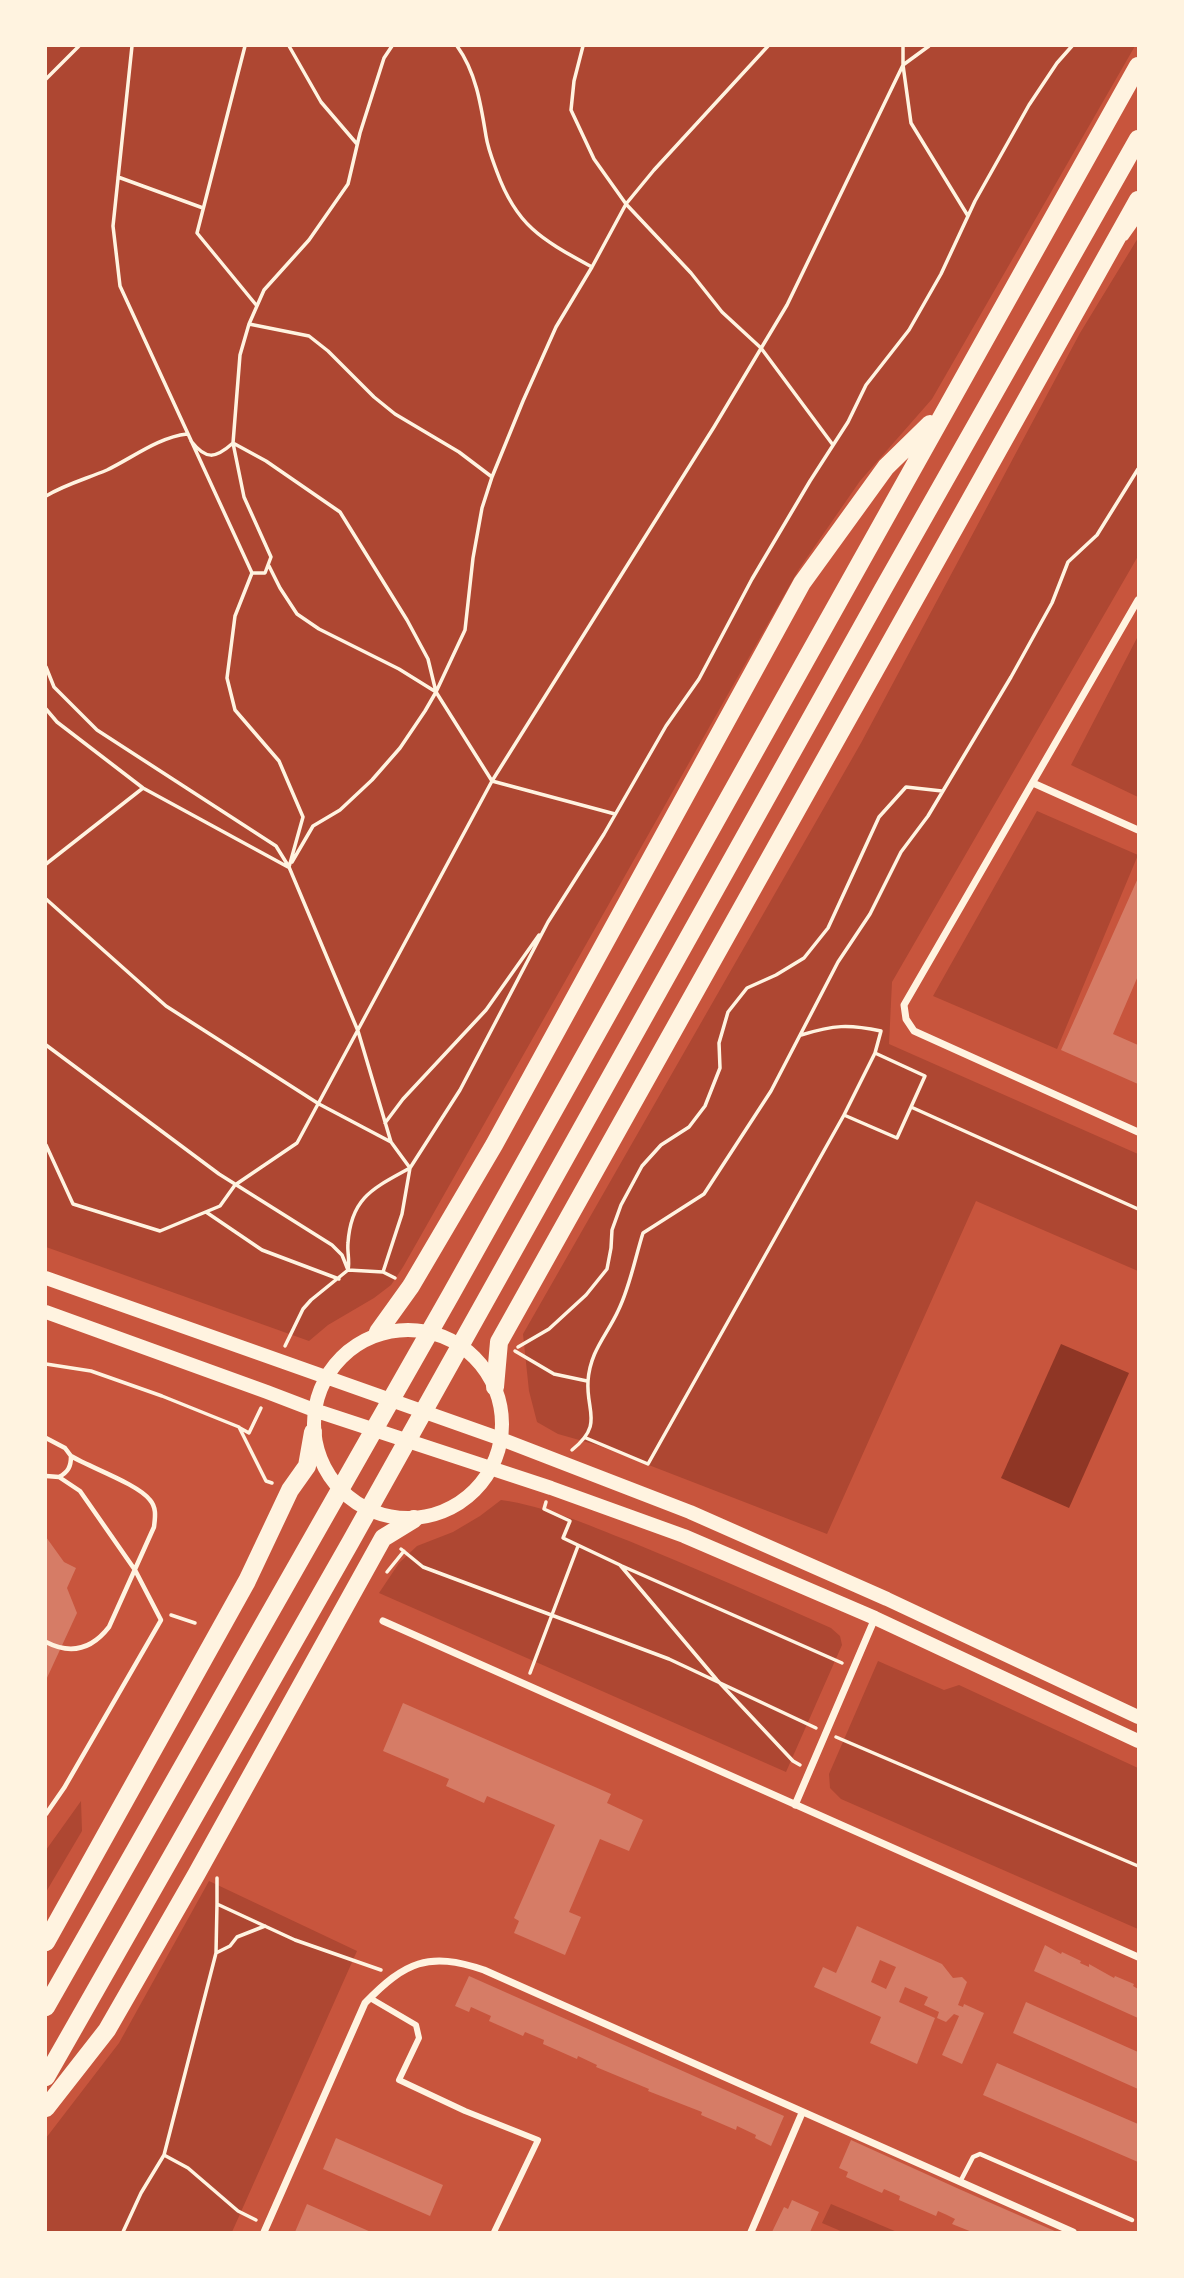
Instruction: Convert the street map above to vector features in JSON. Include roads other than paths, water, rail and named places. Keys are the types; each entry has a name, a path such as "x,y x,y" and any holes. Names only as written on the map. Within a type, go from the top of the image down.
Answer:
{"highway":[{"path":"46,2007 450,1296 1139,66"},
{"path":"46,2077 479,1315 882,591 1139,139"},
{"path":"495,1387 499,1342 1139,200"},
{"path":"378,1332 411,1286 494,1145 802,583 886,467 945,409"},
{"path":"46,1942 247,1581 290,1490 307,1466 313,1432"},
{"path":"46,2108 107,2030 383,1538 414,1519"}],"main road":[{"path":"46,1278 501,1439 749,1537 1139,1717"},
{"path":"46,1312 314,1410 551,1488 684,1536 875,1618 1139,1741"},
{"path":"417,1330 456,1343 479,1363 495,1387 502,1413 501,1439 491,1469 465,1500 441,1513 414,1519 389,1517 366,1510 338,1488 321,1463 313,1432 314,1410 326,1377 355,1344 378,1332 417,1330"}],"street":[{"path":"1139,600 904,1005 906,1019 914,1031 1139,1132"},
{"path":"1032,783 1139,830"},
{"path":"795,1805 875,1618"},
{"path":"383,1621 1139,1957"},
{"path":"265,2229 365,2003 394,1975 418,1964 437,1960 462,1963 484,1970 1073,2232"},
{"path":"370,1998 416,2025 419,2038 399,2080 465,2111 537,2140 494,2232"},
{"path":"751,2232 802,2113"}],"lane":[{"path":"1124,241 1139,221"},
{"path":"1089,290 1117,250"},
{"path":"46,1438 65,1448 72,1456 90,1467 135,1488 151,1501 156,1514 154,1527 135,1570 109,1627 99,1640 83,1646 60,1649 46,1642"},
{"path":"60,1477 71,1465 72,1456"},
{"path":"46,1476 60,1477 80,1491 135,1570 160,1620 64,1788 46,1814"},
{"path":"960,2182 973,2157 980,2154 1132,2220"}]}
